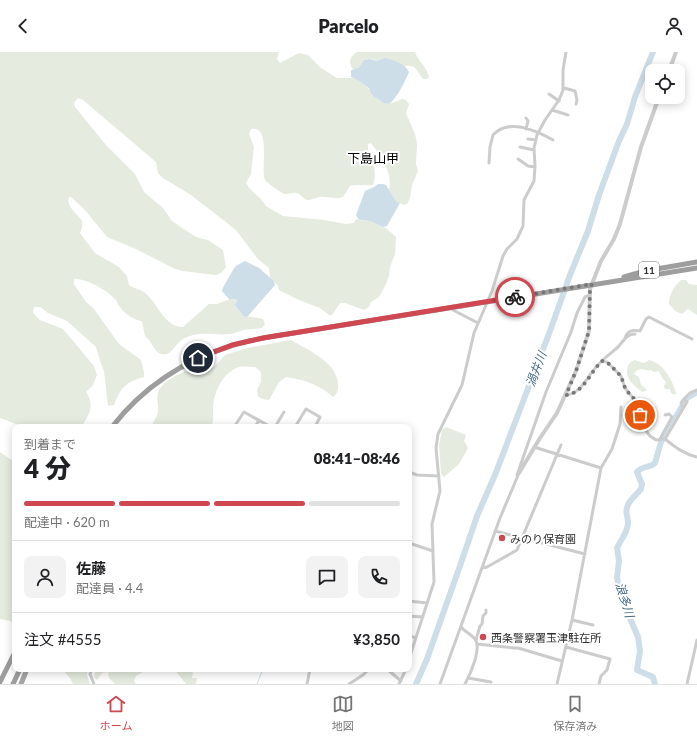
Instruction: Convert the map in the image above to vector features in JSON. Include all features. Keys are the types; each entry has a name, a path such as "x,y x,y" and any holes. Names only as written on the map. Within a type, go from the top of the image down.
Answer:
{"highway":[{"name":"11","path":"601,283 645,271 697,262"},
{"name":"11","path":"115,424 135,401 159,381 185,364 217,350 263,338 453,306 697,268"},
{"path":"0,682 12,658"},
{"path":"13,684 19,672"}],"main road":[{"path":"21,684 26,672"}],"street":[{"path":"412,648 434,582 432,524 440,495 436,448 438,434 462,385 473,336 488,301 503,256 507,249 517,239 523,226 524,200 534,181 534,150 536,140 538,132 559,100 564,88 563,70 566,52"},
{"path":"671,64 676,52"},
{"path":"564,88 575,91 577,100 576,104"},
{"path":"549,94 559,100"},
{"path":"515,480 534,447 557,413 576,371 589,331 589,285 619,228 641,147 656,104"},
{"path":"552,110 568,115"},
{"path":"526,118 528,121 526,129"},
{"path":"489,163 490,147 494,134 507,127 538,132 553,140"},
{"path":"528,138 536,140"},
{"path":"520,147 534,150"},
{"path":"518,159 528,166 535,167"},
{"path":"440,684 546,392 571,332 577,313 585,297 590,295"},
{"path":"453,306 453,310 478,323"},
{"path":"566,395 579,389 596,366 620,345 627,332 640,331 646,319 649,317 692,339"},
{"path":"624,339 635,334"},
{"path":"602,361 607,362 621,376 625,388 639,403 640,415 647,432 654,439 662,439 679,450 697,457"},
{"path":"662,439 685,400 690,393 697,390"},
{"path":"557,684 572,620 601,468 612,449 620,424 621,407"},
{"path":"297,424 306,409 320,417 316,424"},
{"path":"236,424 244,412 266,424"},
{"path":"277,424 284,412"},
{"path":"662,439 672,417 669,414 665,415"},
{"path":"257,424 259,420"},
{"path":"482,568 517,550 561,445"},
{"path":"534,447 601,468"},
{"path":"412,473 417,475 439,476"},
{"path":"495,531 585,554"},
{"path":"412,544 433,551"},
{"path":"412,601 427,603"},
{"path":"476,640 486,610"},
{"path":"412,616 423,616"},
{"path":"572,620 593,626"},
{"path":"461,627 476,640 478,644 473,665 465,684"},
{"path":"687,684 697,640"},
{"path":"478,644 518,648 562,661"},
{"path":"566,648 610,659 607,670 601,676 599,684"},
{"path":"91,672 90,674 94,684"},
{"path":"308,684 310,672"},
{"path":"349,684 366,672"},
{"path":"390,672 400,682 405,672"},
{"path":"468,678 491,682"}],"shaded area":[{"path":"0,52 279,52 277,59 280,63 299,53 308,55 321,68 337,78 356,78 383,103 395,102 402,99 406,100 409,104 406,113 415,134 417,143 416,164 418,171 412,185 410,198 407,204 404,205 396,201 389,190 390,183 388,171 371,143 368,144 368,150 374,169 375,179 373,185 350,186 343,197 340,198 319,197 307,200 297,193 285,194 265,180 264,149 261,134 257,130 251,129 249,134 254,147 251,174 246,183 266,206 283,216 346,224 354,223 356,219 371,221 381,225 396,237 395,254 390,267 389,276 379,297 371,302 369,307 364,310 345,303 340,303 332,315 329,315 320,308 279,290 278,286 270,277 269,268 257,258 236,230 191,195 163,178 158,173 156,162 83,100 78,98 74,103 75,107 106,145 135,174 144,192 163,208 172,221 196,237 208,240 223,250 226,267 222,272 216,275 182,271 173,268 136,249 107,237 85,210 71,197 69,197 68,200 70,207 82,221 80,233 95,253 119,267 127,276 129,285 142,291 150,297 166,319 176,326 183,327 209,304 217,304 233,298 237,301 235,306 243,316 263,319 265,324 262,328 243,330 231,334 201,334 189,336 180,341 168,354 161,354 145,336 142,321 132,318 126,314 113,296 91,283 74,279 74,284 86,302 94,309 119,344 141,360 144,377 128,383 119,394 114,405 108,406 104,371 96,347 67,321 48,313 40,307 34,307 33,313 40,320 63,329 94,366 97,375 93,385 86,392 90,401 90,410 83,424 16,424 0,418"},
{"path":"357,52 415,52 429,77 427,79 423,79 414,67 405,66 387,59 376,61 372,59 354,70 350,60"},
{"path":"385,58 402,64 409,72 404,84 395,98 387,104 375,98 371,94 369,88 351,77 351,70 359,67 364,60 370,59 376,61"},
{"path":"378,184 386,185 396,201 400,203 387,226 383,227 372,221 360,220 356,215 365,191"},
{"path":"245,261 259,268 274,281 275,285 247,317 243,316 236,307 235,305 237,301 235,299 229,299 222,291 236,266"},
{"path":"681,280 686,280 689,284 697,285 697,315 688,309 682,314 675,311 669,304 672,291"},
{"path":"291,340 314,353 328,364 337,378 337,392 333,397 311,383 286,377 279,382 269,400 262,399 258,396 257,390 261,382 261,372 255,367 239,367 224,378 217,390 213,408 212,424 153,424 158,412 158,393 162,386 169,380 185,371 195,375 207,372 225,355 247,348"},
{"path":"635,360 644,363 649,360 659,364 672,382 676,393 675,395 671,393 670,389 665,389 664,386 666,382 662,378 659,371 654,372 651,370 638,370 634,374 639,377 641,385 647,390 643,392 635,386 629,379 627,370 630,363"},
{"path":"446,427 466,435 464,441 468,448 459,464 444,477 441,474 439,445 442,430"},
{"path":"0,452 12,460 12,623 0,619"},
{"path":"65,672 88,672 90,684 73,684"},
{"path":"95,672 108,672 102,673 97,680 94,677"},
{"path":"108,672 143,672 136,676 134,681 136,684 115,684 109,678"},
{"path":"176,672 193,672 192,678 197,678 196,684 186,684"}],"waterway":[{"name":"渦井川","path":"416,684 427,659 477,516 495,475 588,231 599,195 653,52"},
{"name":"浪多川","path":"655,684 653,677 637,670 640,651 638,637 626,609 617,578 619,561 617,548 628,525 626,511 628,504 641,489 642,484 637,472 655,463 661,442 671,425 687,398 697,392"},
{"path":"257,684 262,672"}],"way so far":[{"path":"515,297 592,284 590,289 589,331 576,371 566,395 569,395 579,389 596,366 602,361 607,362 621,376 625,388 639,403 640,415"}],"place":[{"name":"みのり保育園","path":"502,538"},
{"name":"西条警察署玉津駐在所","path":"483,637"}],"district":[{"name":"下島山甲","path":"373,158"}],"route":[{"path":"198,358 232,345 263,338 515,297"}]}
